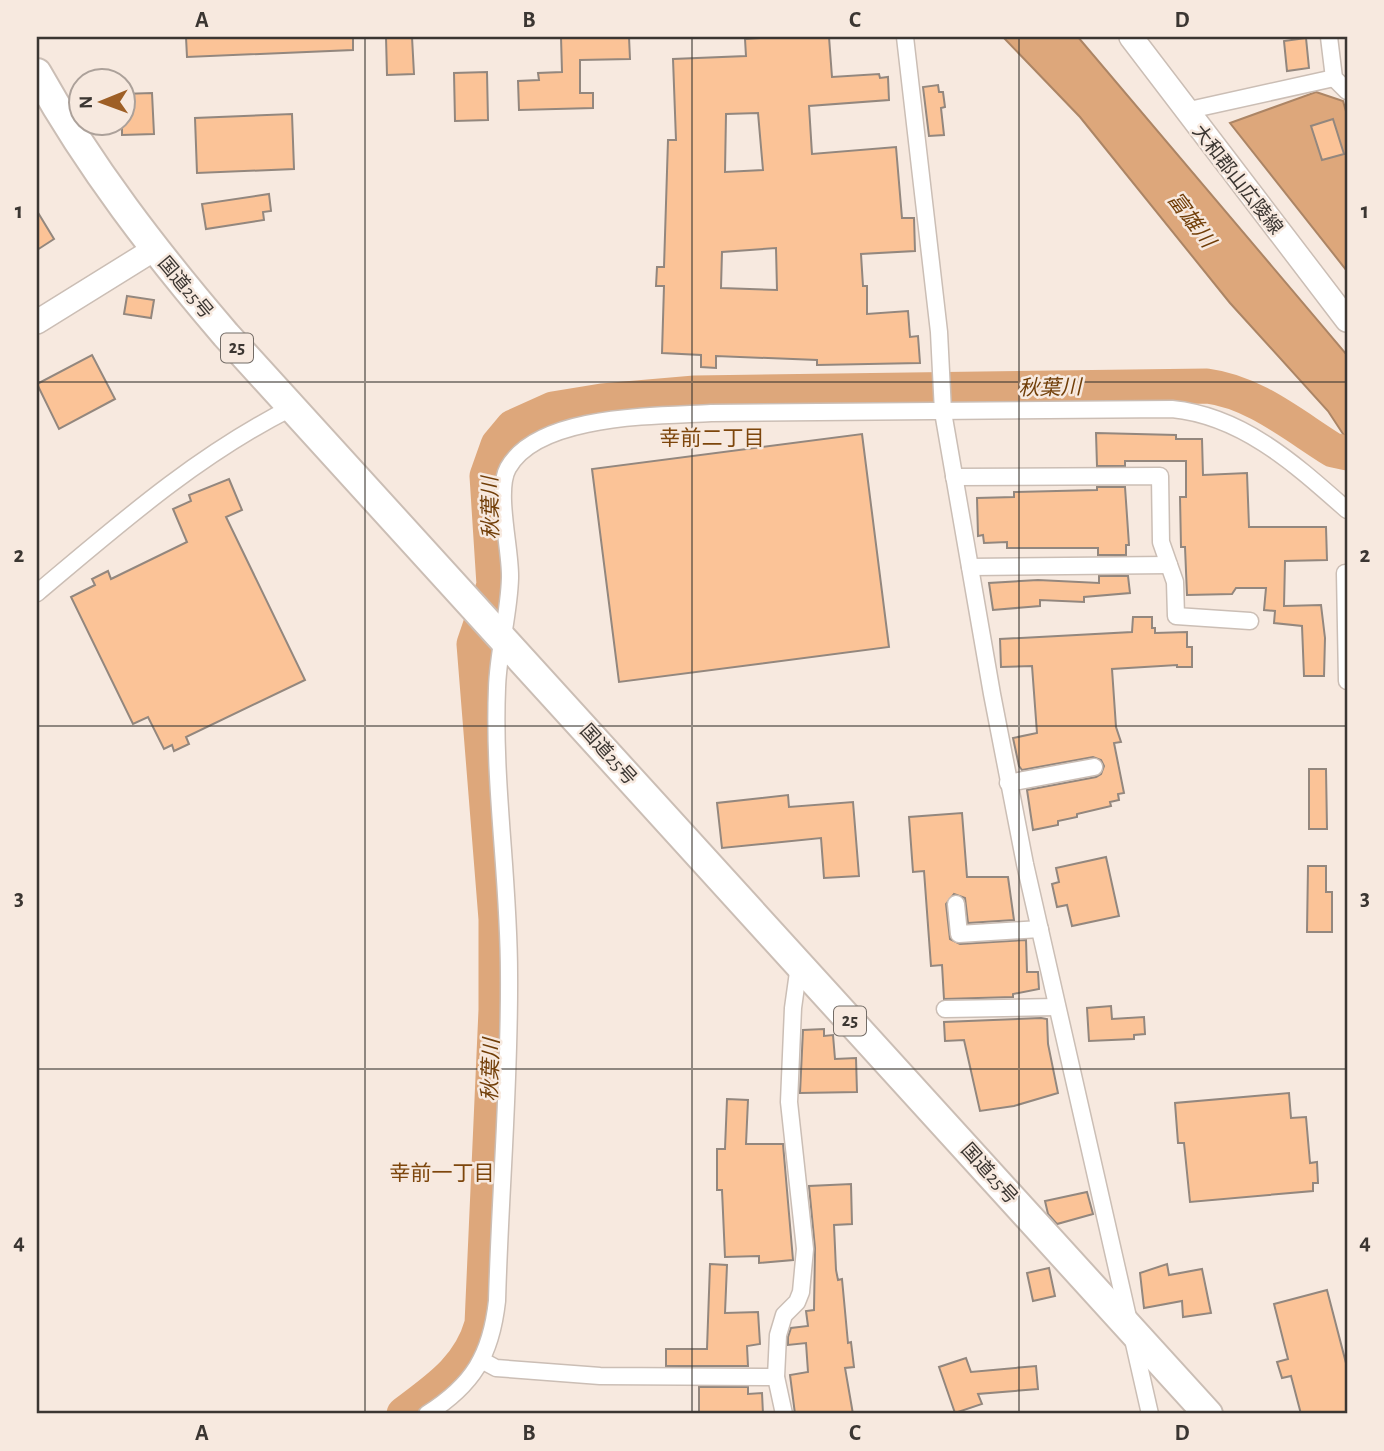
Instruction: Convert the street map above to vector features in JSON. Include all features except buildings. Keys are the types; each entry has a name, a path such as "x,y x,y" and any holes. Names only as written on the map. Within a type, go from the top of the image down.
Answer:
{"highway":[{"name":"国道25号","path":"37,73 101,178 153,250 291,408 1208,1414"}],"main road":[{"name":"大和郡山広陵線","path":"1130,37 1347,320"},
{"path":"37,322 153,250"}],"street":[{"path":"905,37 942,369 943,412 1008,783 1150,1414"},
{"path":"1329,37 1334,78 1347,91"},
{"path":"1185,111 1334,78"},
{"path":"37,593 204,457 291,408"},
{"path":"427,1414 468,1381 483,1361 495,1325 508,1057 509,949 497,633 510,578 503,506 508,468 536,441 561,430 642,417 711,413 1172,409 1227,421 1272,449 1347,510"},
{"path":"954,477 1160,476 1161,542 1175,582 1176,616 1250,621"},
{"path":"970,567 1169,565"},
{"path":"1347,573 1347,681"},
{"path":"1008,783 1094,766"},
{"path":"956,904 959,934 1040,929"},
{"path":"785,1414 776,1377 778,1335 784,1315 797,1302 804,1275 804,1237 789,1102 793,1008 799,965"},
{"path":"945,1009 1057,1007"},
{"path":"483,1361 496,1368 600,1376 776,1377"}],"water":[{"name":"富雄川","path":"1003,37 1078,37 1347,355 1347,440 1328,411 1230,303 1080,117"},
{"path":"1316,92 1343,101 1347,115 1347,271 1230,123"}],"waterway":[{"name":"秋葉川","path":"404,1414 441,1385 461,1365 470,1353 482,1324 496,1010 496,919 474,644 494,585 487,476 498,445 513,427 553,409 602,401 695,393 1207,386 1224,389 1257,402 1333,450 1347,453"}],"district":[{"name":"幸前二丁目","path":"712,438"},
{"name":"幸前一丁目","path":"442,1173"}]}
